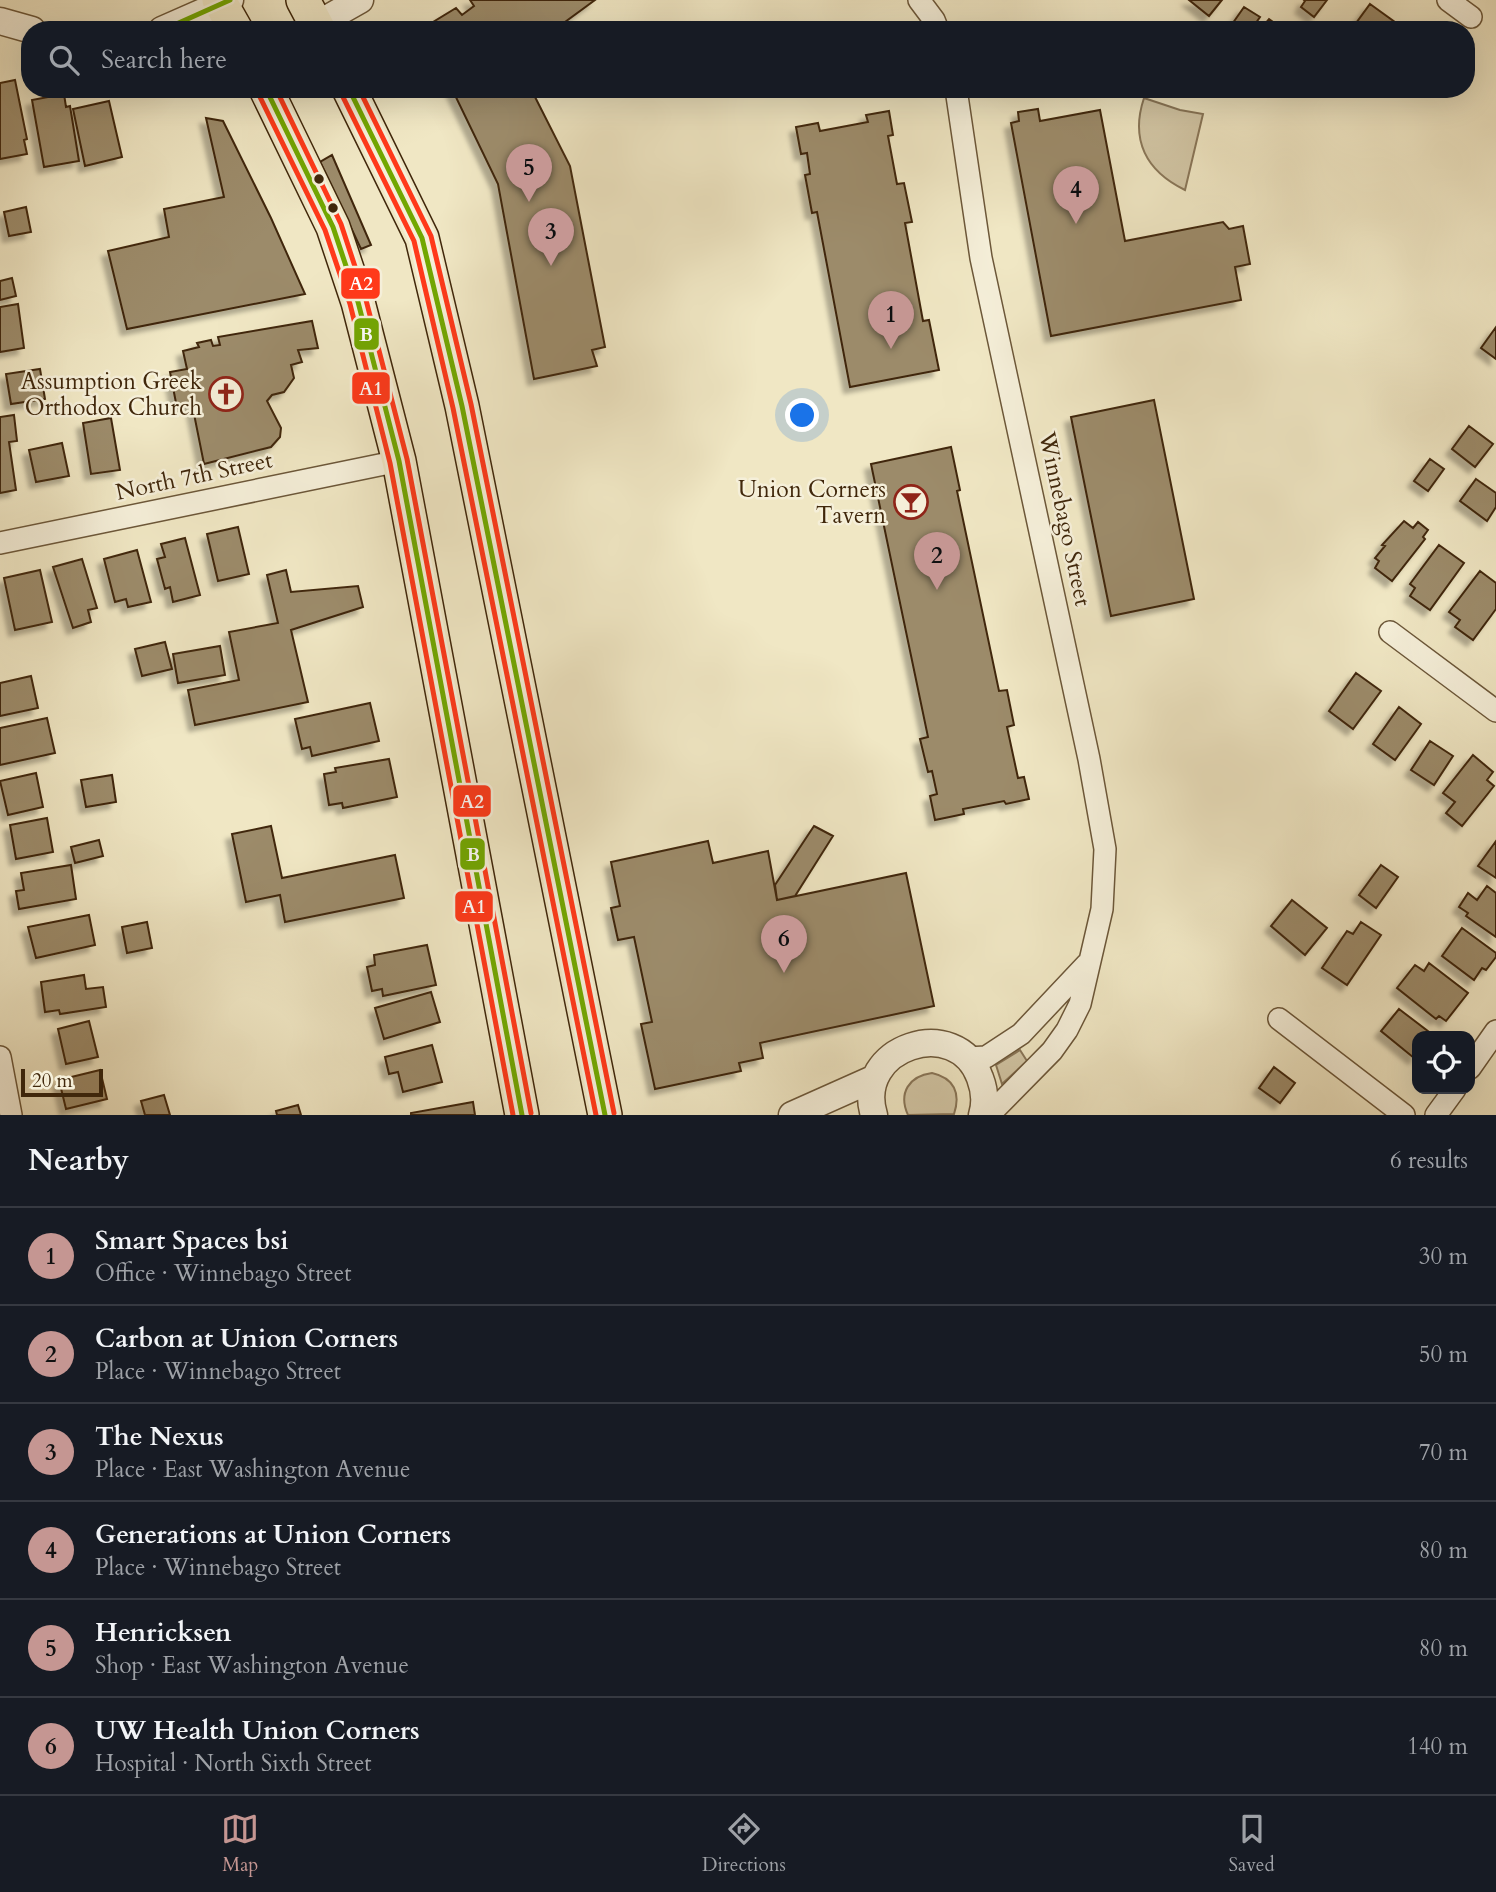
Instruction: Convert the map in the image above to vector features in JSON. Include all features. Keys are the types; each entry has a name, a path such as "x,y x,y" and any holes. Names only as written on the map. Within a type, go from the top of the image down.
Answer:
{"main road":[{"path":"270,98 333,227 358,302 399,461 522,1115"},
{"path":"353,98 422,238 460,395 604,1115"}],"street":[{"path":"312,21 360,0"},
{"path":"919,0 934,21"},
{"path":"1448,0 1471,17"},
{"path":"189,21 227,8"},
{"path":"0,21 21,27"},
{"name":"Winnebago Street","path":"957,98 981,258 1014,401 1105,849 1102,909 1080,1004 1067,1030 1042,1062 989,1115"},
{"name":"North 7th Street","path":"0,543 399,461"},
{"path":"1390,632 1496,711"},
{"name":"Winnebago Street","path":"967,1058 986,1057 1021,1034 1064,991 1090,960"},
{"path":"1279,1019 1404,1115"},
{"path":"1475,1061 1496,1031"},
{"path":"874,1115 872,1093 875,1078 883,1065 894,1054 917,1044 942,1044 967,1058 978,1072 985,1090 982,1115"},
{"path":"0,1058 11,1115"},
{"path":"792,1115 875,1078"},
{"path":"1436,1115 1451,1094"}],"shaded area":[{"path":"1144,98 1180,110 1203,114 1185,190 1160,174 1145,153 1139,127"},
{"path":"1020,1050 1027,1061 1002,1084 996,1065"},
{"path":"932,1073 946,1079 954,1088 957,1099 954,1114 908,1115 904,1100 908,1087 917,1078"}],"building":[{"path":"470,0 595,0 566,21 435,21 456,8 462,15 474,6"},
{"path":"1189,0 1222,0 1209,16"},
{"path":"1304,0 1327,0 1314,17 1301,7"},
{"path":"1370,4 1393,21 1358,21"},
{"path":"1244,7 1260,17 1257,21 1234,21"},
{"path":"15,80 27,139 24,140 27,154 0,159 0,83"},
{"path":"65,98 66,107 70,106 79,161 44,167 32,100"},
{"path":"456,98 536,98 570,166 605,347 592,350 597,366 534,379 498,184"},
{"path":"109,101 122,157 85,166 73,109"},
{"path":"1038,109 1040,121 1100,110 1125,241 1223,222 1229,229 1243,226 1250,264 1235,267 1241,300 1051,336 1011,123 1019,121 1018,112"},
{"path":"889,111 893,135 888,136 897,184 904,183 912,222 905,223 923,321 929,320 939,370 850,387 817,212 812,213 805,175 810,174 807,153 801,154 796,127 818,123 820,131 868,122 866,115"},
{"path":"206,118 223,121 305,294 127,329 108,251 169,237 164,209 224,197"},
{"path":"332,155 371,245 361,249 320,162"},
{"path":"26,207 31,232 9,236 4,212"},
{"path":"12,278 16,296 0,300 0,281"},
{"path":"18,304 24,348 0,352 0,307"},
{"name":"Assumption Greek Orthodox Church","path":"312,321 318,348 298,350 302,362 291,365 294,378 284,392 272,395 267,401 281,428 280,437 271,447 204,464 192,404 177,408 170,372 187,369 183,351 199,347 197,343 211,340 213,346 220,345 218,337"},
{"path":"1496,327 1496,359 1481,348"},
{"path":"40,369 45,399 11,404 6,374"},
{"path":"1154,400 1194,599 1111,616 1071,417"},
{"path":"14,415 17,441 9,442 16,490 0,493 0,417"},
{"path":"111,418 120,470 91,474 83,423"},
{"path":"1469,426 1493,444 1475,467 1452,449"},
{"path":"62,443 69,476 36,482 29,450"},
{"path":"951,447 960,490 957,491 999,691 1007,690 1014,725 1007,727 1018,778 1024,777 1029,799 963,809 964,814 935,820 930,796 937,794 932,771 928,772 920,739 928,737 871,464"},
{"path":"1430,459 1444,469 1428,491 1414,481"},
{"path":"1476,479 1496,493 1496,507 1487,521 1460,501"},
{"path":"1404,521 1413,528 1418,522 1428,530 1423,537 1425,539 1392,581 1375,568 1379,561 1375,558 1385,546 1382,545"},
{"path":"238,527 249,574 218,581 207,534"},
{"path":"185,538 200,595 173,602 170,587 165,589 157,559 165,557 161,544"},
{"path":"1439,545 1464,563 1430,610 1410,596 1415,588 1410,584"},
{"path":"137,550 151,602 128,607 126,599 115,602 104,559"},
{"path":"82,559 97,608 88,610 91,622 73,628 53,567"},
{"path":"40,570 52,622 15,630 4,578"},
{"path":"286,570 291,592 358,586 363,607 291,630 308,702 195,725 188,690 239,680 229,632 278,623 267,575"},
{"path":"1480,571 1496,583 1496,609 1473,640 1455,627 1460,620 1449,612"},
{"path":"165,642 172,669 142,676 135,649"},
{"path":"220,646 225,675 178,683 173,654"},
{"path":"1356,673 1381,691 1353,729 1329,711"},
{"path":"31,676 38,708 0,716 0,683"},
{"path":"370,703 379,741 312,756 310,747 302,749 295,719"},
{"path":"1399,707 1421,724 1395,760 1373,744"},
{"path":"47,718 55,753 0,765 0,728"},
{"path":"1430,741 1453,756 1434,785 1411,770"},
{"path":"1473,755 1493,772 1487,780 1494,786 1462,826 1446,813 1455,802 1443,793"},
{"path":"389,759 397,797 343,808 342,803 329,805 324,774 336,772 335,768"},
{"path":"36,773 43,807 8,815 0,781"},
{"path":"112,775 116,802 86,807 81,780"},
{"path":"47,818 53,852 16,859 10,825"},
{"path":"271,826 282,878 395,855 404,898 285,922 280,895 246,902 232,834"},
{"path":"814,826 833,836 795,896 777,900 775,885"},
{"path":"99,840 103,856 75,863 71,847"},
{"path":"708,841 713,863 768,851 777,900 906,873 934,1006 760,1043 763,1058 739,1063 741,1071 655,1089 641,1024 652,1022 634,937 618,940 611,908 620,906 611,862"},
{"path":"1496,841 1496,878 1478,866"},
{"path":"71,865 76,899 19,909 16,891 24,890 21,873"},
{"path":"1381,865 1398,877 1376,908 1359,895"},
{"path":"1487,886 1496,893 1496,937 1466,916 1468,913 1459,907 1468,893 1477,900"},
{"path":"1292,900 1327,928 1305,955 1271,926"},
{"path":"89,915 95,945 36,958 28,927"},
{"path":"147,922 152,948 127,953 122,927"},
{"path":"1361,922 1381,935 1347,985 1322,968 1347,931 1353,934"},
{"path":"1462,928 1496,953 1486,970 1482,968 1474,980 1442,956"},
{"path":"427,945 436,985 383,996 382,989 372,991 367,967 375,965 374,955"},
{"path":"1429,963 1468,993 1446,1021 1439,1016 1436,1019 1397,988 1415,965 1424,971"},
{"path":"84,975 86,989 103,987 106,1007 60,1014 59,1010 45,1012 41,982"},
{"path":"431,992 440,1022 384,1039 375,1008"},
{"path":"1399,1009 1428,1031 1412,1031 1412,1056 1381,1031"},
{"path":"89,1021 98,1057 66,1064 58,1029"},
{"path":"432,1045 442,1082 403,1092 398,1072 389,1074 385,1057"},
{"path":"1274,1067 1295,1083 1280,1103 1259,1088"},
{"path":"100,1070 107,1099 66,1109 59,1080"},
{"path":"164,1095 170,1115 145,1115 141,1101"},
{"path":"473,1102 475,1115 411,1115 411,1113"},
{"path":"298,1105 301,1115 277,1115 276,1111"}],"transit line":[{"name":"B","path":"183,21 230,0"},
{"name":"A1","path":"260,98 325,230 350,304 390,463 513,1115"},
{"name":"B","path":"270,98 333,227 358,302 399,461 522,1115"},
{"name":"A2","path":"280,98 341,224 366,300 407,459 531,1113"},
{"name":"A1","path":"343,98 414,241 453,408 596,1115"},
{"name":"B","path":"353,98 422,238 462,406 605,1115"},
{"name":"A2","path":"363,98 431,236 471,404 614,1113"}],"place":[{"name":"Henricksen","path":"529,202"},
{"name":"Generations at Union Corners","path":"1076,224"},
{"name":"The Nexus","path":"551,266"},
{"name":"Smart Spaces bsi","path":"891,349"},
{"name":"Assumption Greek Orthodox Church","path":"226,394"},
{"name":"Union Corners Tavern","path":"911,502"},
{"name":"Carbon at Union Corners","path":"937,590"},
{"name":"UW Health Union Corners","path":"784,973"}]}
